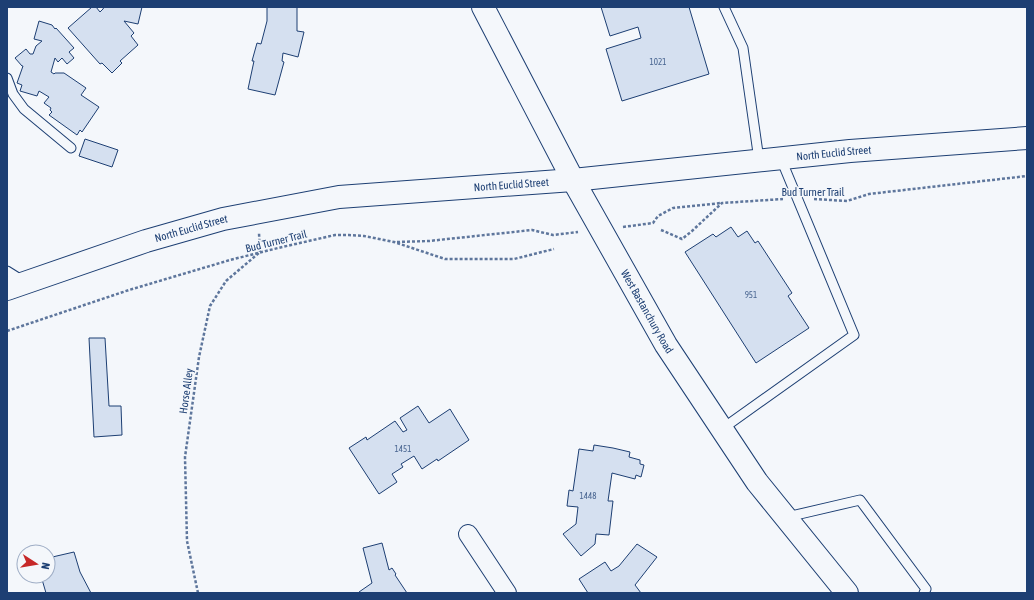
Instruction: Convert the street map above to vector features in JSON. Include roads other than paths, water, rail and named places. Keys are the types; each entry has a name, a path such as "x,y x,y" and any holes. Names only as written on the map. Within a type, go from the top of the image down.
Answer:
{"main road":[{"name":"West Bastanchury Road","path":"483,7 574,180 666,345 757,482 847,593"},
{"name":"North Euclid Street","path":"16,286 146,241 223,219 339,197 574,180 850,150 1027,138"}],"street":[{"path":"468,534 507,593"}],"lane":[{"path":"722,429 854,335 797,198 770,159 744,48 724,7"},
{"path":"7,78 13,94 24,109 71,148"},
{"path":"7,271 16,286"},
{"path":"786,518 860,500 926,589 924,593"}]}
